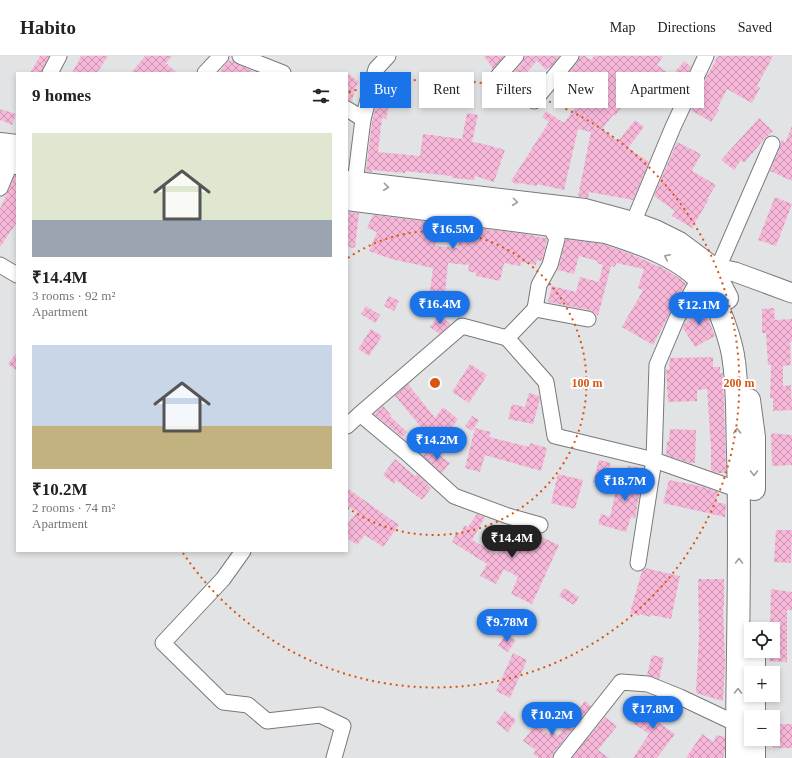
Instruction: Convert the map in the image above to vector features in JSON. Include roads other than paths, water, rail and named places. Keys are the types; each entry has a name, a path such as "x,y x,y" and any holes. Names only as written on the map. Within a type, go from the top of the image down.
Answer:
{"highway":[{"path":"0,144 11,158"},
{"path":"350,188 585,210 633,223 679,243 705,271 736,319 742,344 753,430 754,622"},
{"path":"350,188 548,224 606,232 628,239 685,266 705,271"},
{"path":"705,271 706,287 718,310 729,337 734,361 745,710"},
{"path":"737,758 744,726"},
{"path":"754,746 754,758"}],"main road":[{"path":"705,271 735,272 792,293"}],"street":[{"path":"51,72 59,56"},
{"path":"206,72 220,56"},
{"path":"240,56 280,72"},
{"path":"350,188 363,119 376,69 388,56"},
{"path":"502,72 516,56"},
{"path":"546,86 571,56"},
{"path":"633,223 673,127 706,56"},
{"path":"348,110 363,119"},
{"path":"638,563 654,460 657,365 677,318 705,271 772,144"},
{"path":"0,188 11,158"},
{"path":"507,338 535,309 540,285 550,265 557,239 548,224"},
{"path":"0,264 16,274"},
{"path":"535,309 588,318"},
{"path":"348,425 462,326 507,338 546,382 555,436 654,460 739,490"},
{"path":"360,414 408,454 454,496 508,516 540,525"},
{"path":"242,552 222,579 163,643 223,702 248,705 268,721 320,715 343,726 334,758"},
{"path":"561,758 621,682 648,684 744,721"}]}
